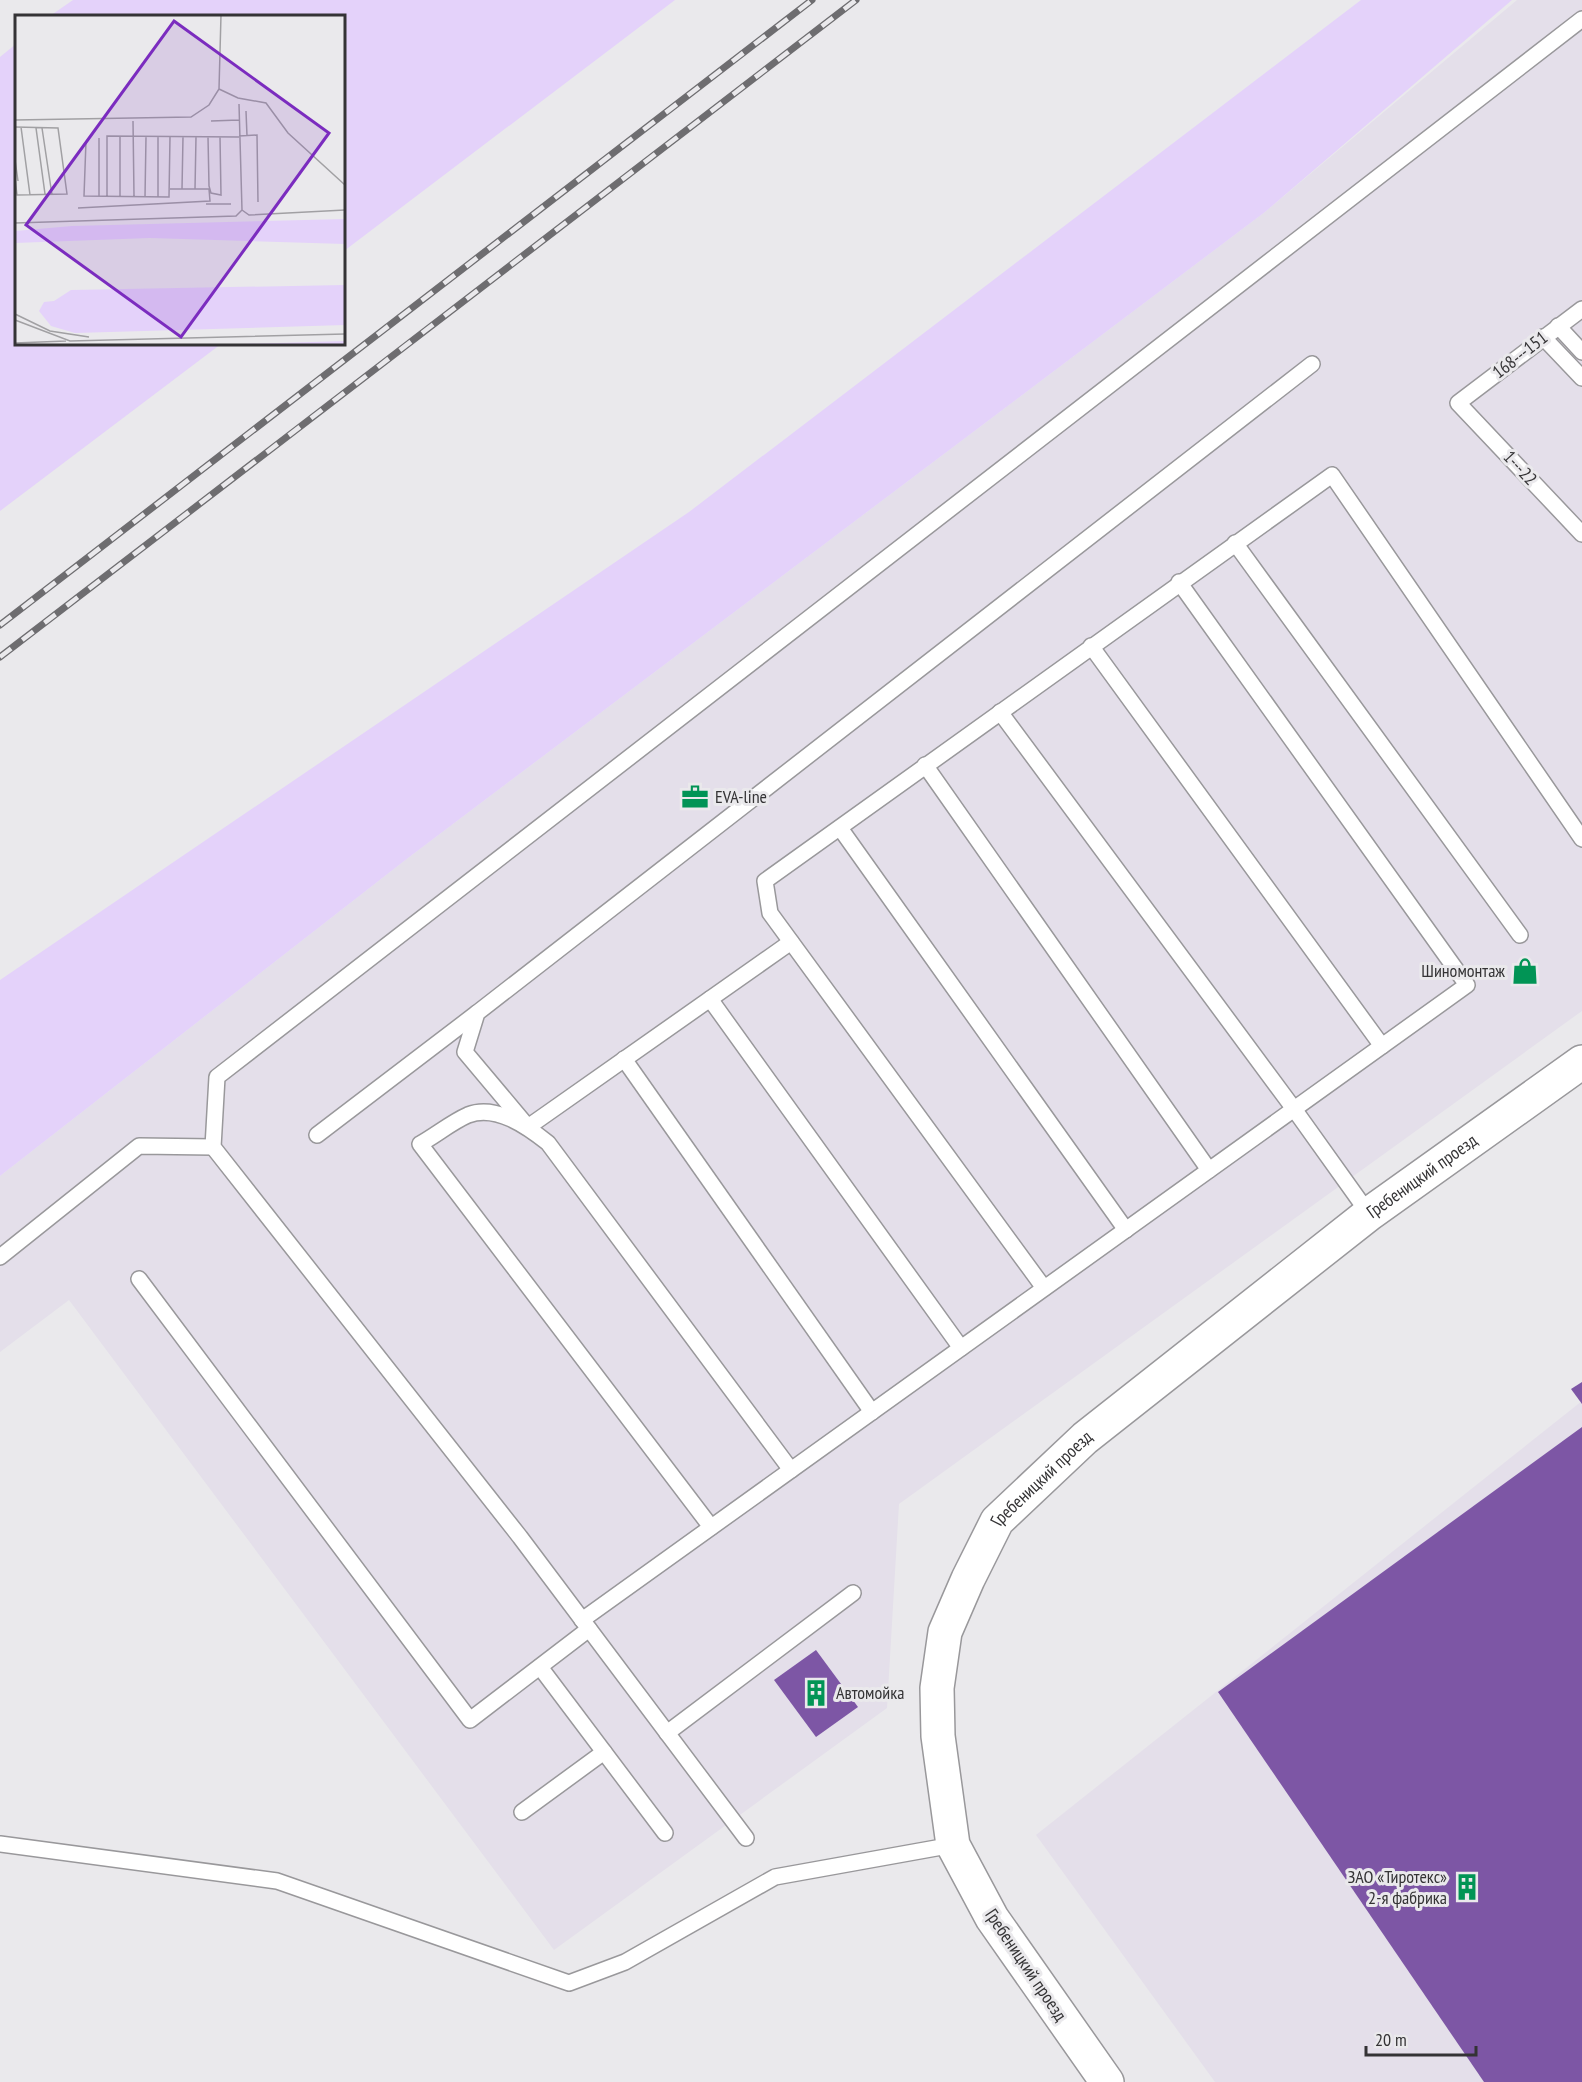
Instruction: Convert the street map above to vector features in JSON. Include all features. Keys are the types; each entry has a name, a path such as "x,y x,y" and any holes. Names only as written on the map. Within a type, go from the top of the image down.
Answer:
{"street":[{"name":"Гребеницкий проезд","path":"1107,2082 992,1918 953,1845 938,1736 937,1688 945,1632 997,1521 1085,1438 1369,1214 1582,1062"}],"lane":[{"path":"746,1838 586,1624 213,1147 217,1077 1582,20"},
{"name":"168---151","path":"1458,403 1582,309"},
{"path":"1557,326 1582,352"},
{"path":"1543,338 1582,378"},
{"path":"317,1135 1312,364"},
{"name":"1---22","path":"1458,403 1582,534"},
{"path":"1044,1288 770,914 765,881 1179,582 1332,475 1582,839"},
{"path":"1235,543 1520,935"},
{"path":"139,1279 470,1720 540,1667 586,1624 711,1527 1467,985 1179,582"},
{"path":"1091,646 1382,1046"},
{"path":"1000,712 1369,1214"},
{"path":"925,765 1209,1170"},
{"path":"840,828 1126,1230"},
{"path":"528,1127 791,942"},
{"path":"710,999 962,1348"},
{"path":"477,1013 465,1052 528,1127 548,1143 791,1470"},
{"path":"624,1059 872,1412"},
{"path":"528,1127 499,1114 470,1114 420,1144 711,1527"},
{"path":"0,1257 138,1146 213,1147"},
{"path":"667,1733 853,1593"},
{"path":"540,1667 665,1833"},
{"path":"522,1812 604,1752"},
{"path":"0,1844 277,1881 569,1983 625,1962 775,1877 953,1845"}],"shaded area":[{"path":"73,0 675,0 345,250 345,15 51,15"},
{"path":"1361,0 1512,0 1265,212 408,858 0,1176 0,980 689,512"},
{"path":"1517,0 1582,0 1582,1011 899,1504 887,1708 554,1950 69,1300 0,1352 0,1176 408,858 1265,212"},
{"path":"15,45 15,345 220,345 0,511 0,57"},
{"path":"1582,1401 1582,2082 1215,2082 1036,1835"}],"building":[{"path":"1582,1382 1582,1404 1571,1389"},
{"name":"ЗАО «Тиротекс» 2-я фабрика","path":"1582,1427 1582,2082 1484,2082 1218,1692"},
{"name":"Автомойка","path":"816,1650 858,1707 816,1737 774,1680"}],"railway":[{"path":"0,625 812,0"},
{"path":"0,657 856,0"}],"place":[{"name":"EVA-line","path":"695,797"},
{"name":"Шиномонтаж","path":"1525,971"},
{"name":"Автомойка","path":"816,1693"},
{"name":"ЗАО «Тиротекс» 2-я фабрика","path":"1467,1887"}]}
